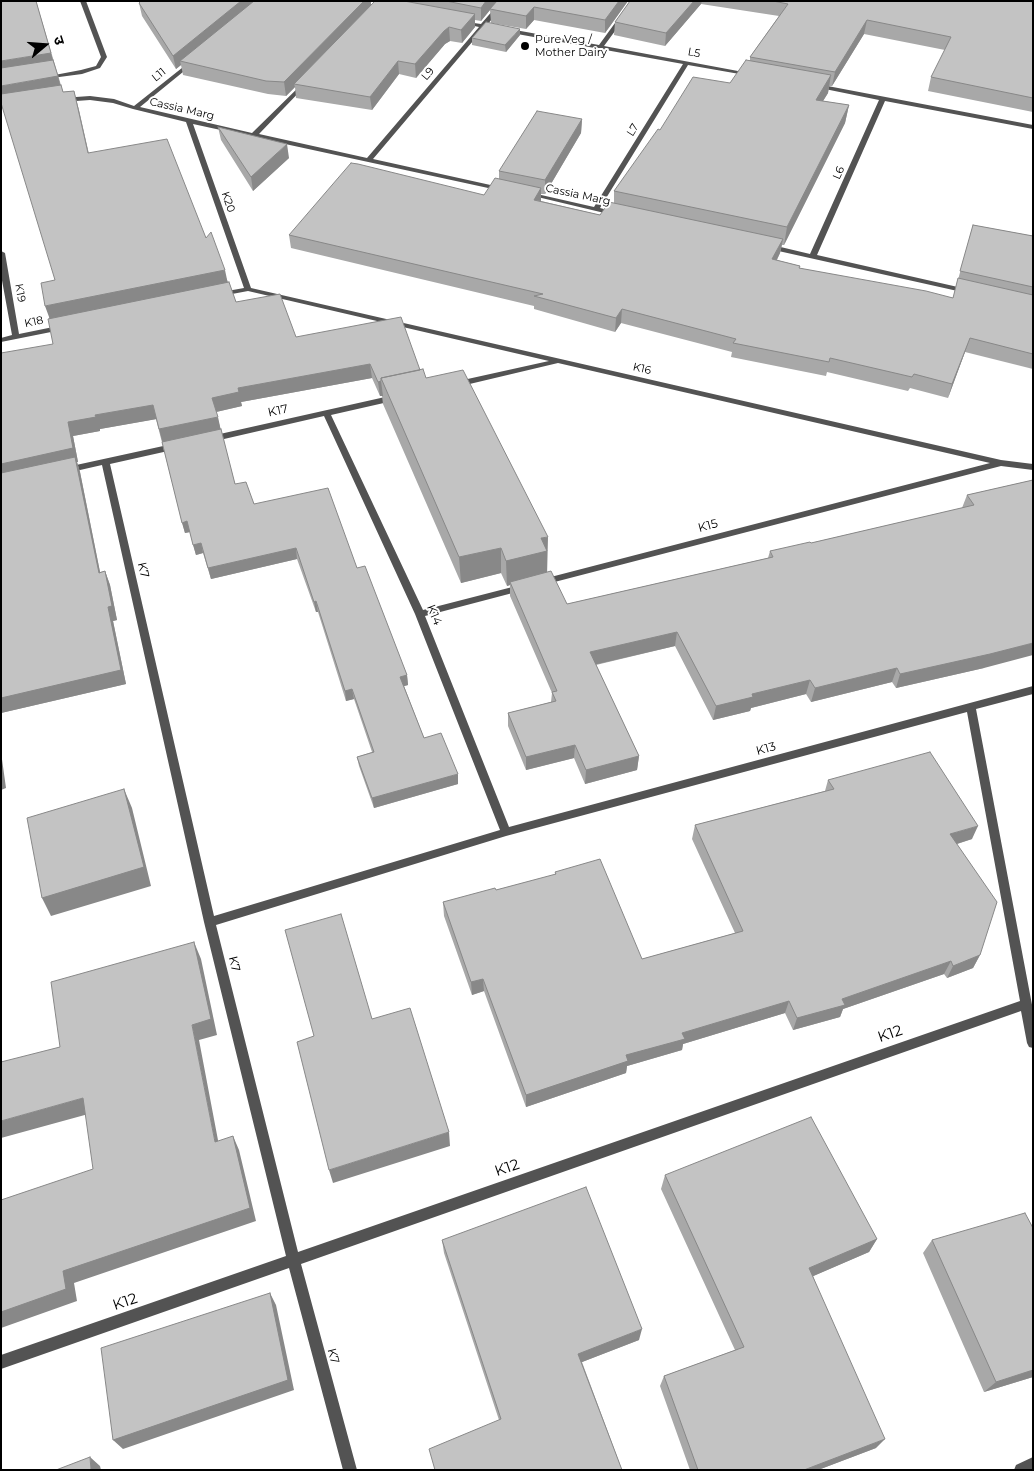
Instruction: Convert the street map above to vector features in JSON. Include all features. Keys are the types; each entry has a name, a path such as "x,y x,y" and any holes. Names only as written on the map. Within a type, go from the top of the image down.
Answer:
{"street":[{"path":"37,79 82,72 98,67 104,57 83,1"},
{"name":"L9","path":"368,160 504,1"},
{"path":"600,47 634,1"},
{"name":"L5","path":"455,20 756,75"},
{"name":"L11","path":"135,108 197,58"},
{"name":"L7","path":"596,209 687,62"},
{"path":"254,135 310,78"},
{"path":"814,86 1033,127"},
{"name":"Cassia Marg","path":"57,100 90,98 114,101 189,121 510,190"},
{"name":"L6","path":"813,256 883,98"},
{"name":"K20","path":"189,121 248,289"},
{"name":"Cassia Marg","path":"520,192 624,215"},
{"path":"756,244 976,293"},
{"name":"K19","path":"1,253 16,337"},
{"path":"209,297 248,289"},
{"name":"K16","path":"248,289 1002,463 1033,467"},
{"name":"K18","path":"1,340 74,325"},
{"path":"452,385 559,361"},
{"name":"K17","path":"201,441 404,396"},
{"name":"K14","path":"326,413 420,614 506,832"},
{"path":"58,472 182,445"},
{"name":"K7","path":"105,462 210,922 293,1260 350,1470"},
{"name":"K15","path":"420,614 1002,463"},
{"name":"K13","path":"210,922 506,832 1033,690"},
{"path":"971,707 1024,1005 1033,1043"},
{"name":"K12","path":"1,1362 1024,1005"},
{"path":"1021,1470 1033,1464"}],"building":[{"path":"1,1 36,1 51,53 1,61"},
{"path":"141,1 241,1 173,56 139,3"},
{"path":"254,1 364,1 284,82 266,81 180,61"},
{"path":"375,1 404,1 475,14 461,30 449,27 444,31 415,64 398,61 370,97 294,84"},
{"path":"446,1 486,1 481,8"},
{"path":"497,1 619,1 605,20 534,7 526,16 490,9"},
{"path":"630,1 694,1 666,33 615,22"},
{"path":"773,1 1033,1 1033,98 931,77 951,37 867,20 835,72 750,57 788,4"},
{"path":"486,22 520,29 505,45 472,38"},
{"path":"53,60 58,76 1,86 1,68"},
{"path":"746,60 831,75 816,100 849,105 787,227 614,191 658,129 660,130 693,77 730,83"},
{"path":"61,85 63,92 74,91 88,153 167,139 206,238 211,232 225,270 45,306 41,283 55,280 1,103 1,94"},
{"path":"537,111 582,119 545,180 499,171"},
{"path":"218,127 287,144 251,177"},
{"path":"351,163 484,195 495,178 541,188 534,200 600,215 609,202 783,239 772,259 800,266 799,268 926,291 953,298 958,278 1033,295 1033,354 970,338 952,384 914,374 912,377 830,358 829,362 733,343 736,339 622,309 616,318 534,296 543,294 289,235"},
{"path":"973,225 1033,236 1033,287 960,271"},
{"path":"229,282 236,302 280,294 296,337 401,317 420,370 381,378 381,381 378,382 370,364 238,388 239,392 212,398 218,417 159,429 153,405 95,415 96,417 68,422 73,448 1,464 1,353 53,344 48,319"},
{"path":"423,369 426,378 463,370 548,537 541,538 547,551 506,561 501,548 459,557 381,378"},
{"path":"221,429 235,484 246,482 254,504 328,488 357,568 365,566 407,675 400,677 424,738 441,733 458,774 372,798 357,757 374,752 352,689 345,691 316,601 314,602 296,548 208,568 201,543 193,545 187,521 182,523 162,442"},
{"path":"75,457 99,573 105,571 112,606 108,607 121,670 1,698 1,473"},
{"path":"1033,480 1033,643 900,674 897,668 815,688 810,680 752,694 753,697 716,706 677,632 590,652 639,756 586,770 575,745 526,757 508,713 556,701 552,692 557,691 510,582 551,571 567,604 773,557 770,551 974,505 967,495"},
{"path":"930,752 978,826 950,834 997,902 980,955 953,966 951,961 842,999 845,1005 797,1018 789,1001 682,1033 685,1039 626,1055 628,1061 526,1095 483,979 471,982 443,902 556,874 555,872 600,859 642,959 743,931 695,825 834,789 828,780"},
{"path":"124,789 144,867 42,898 27,818"},
{"path":"341,914 372,1019 410,1008 449,1132 329,1170 297,1042 314,1036 285,930"},
{"path":"194,942 211,1019 192,1025 215,1142 233,1136 250,1208 63,1271 66,1289 1,1312 1,1200 93,1169 83,1098 1,1121 1,1062 60,1047 51,982"},
{"path":"811,1117 877,1239 809,1268 885,1439 804,1470 698,1470 664,1376 744,1347 665,1175"},
{"path":"586,1187 642,1329 578,1354 622,1470 435,1470 429,1449 501,1419 442,1240"},
{"path":"1025,1213 1033,1228 1033,1370 996,1382 932,1240"},
{"path":"270,1293 288,1380 113,1440 101,1348"},
{"path":"90,1457 91,1470 56,1470"}],"place":[{"name":"Pure Veg / Mother Dairy","path":"525,46"}]}
